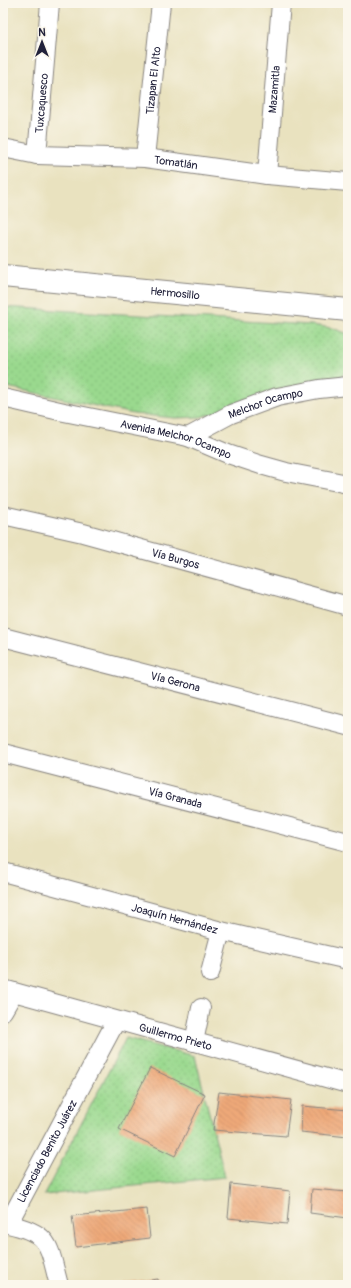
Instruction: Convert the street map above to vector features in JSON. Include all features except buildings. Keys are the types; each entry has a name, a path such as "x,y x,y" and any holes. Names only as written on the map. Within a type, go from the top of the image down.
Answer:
{"street":[{"name":"Tuxcaquesco","path":"37,155 50,3"},
{"name":"Tizapan El Alto","path":"145,158 160,3"},
{"name":"Mazamitla","path":"267,175 282,3"},
{"name":"Tomatlán","path":"3,148 37,155 145,158 267,175 348,182"},
{"name":"Hermosillo","path":"3,276 348,310"},
{"name":"Melchor Ocampo","path":"188,437 231,414 277,397 319,389 348,386"},
{"name":"Avenida Melchor Ocampo","path":"3,398 188,437 228,454 261,465 286,472 348,484"},
{"name":"Vía Burgos","path":"3,515 83,533 348,606"},
{"name":"Vía Gerona","path":"3,637 348,726"},
{"name":"Vía Granada","path":"3,753 348,842"},
{"name":"Joaquín Hernández","path":"3,872 221,931 348,960"},
{"path":"210,973 221,931"},
{"path":"3,1011 8,991"},
{"name":"Guillermo Prieto","path":"8,991 348,1084"},
{"path":"194,1042 201,1008"},
{"name":"Licenciado Benito Juárez","path":"59,1285 49,1246 41,1236 31,1230 5,1226 116,1021"}],"green space":[{"path":"3,307 311,325 332,328 346,333 349,348 348,366 344,374 333,382 200,417 175,418 134,414 3,386"},
{"path":"126,1038 195,1056 225,1177 44,1195"}]}
